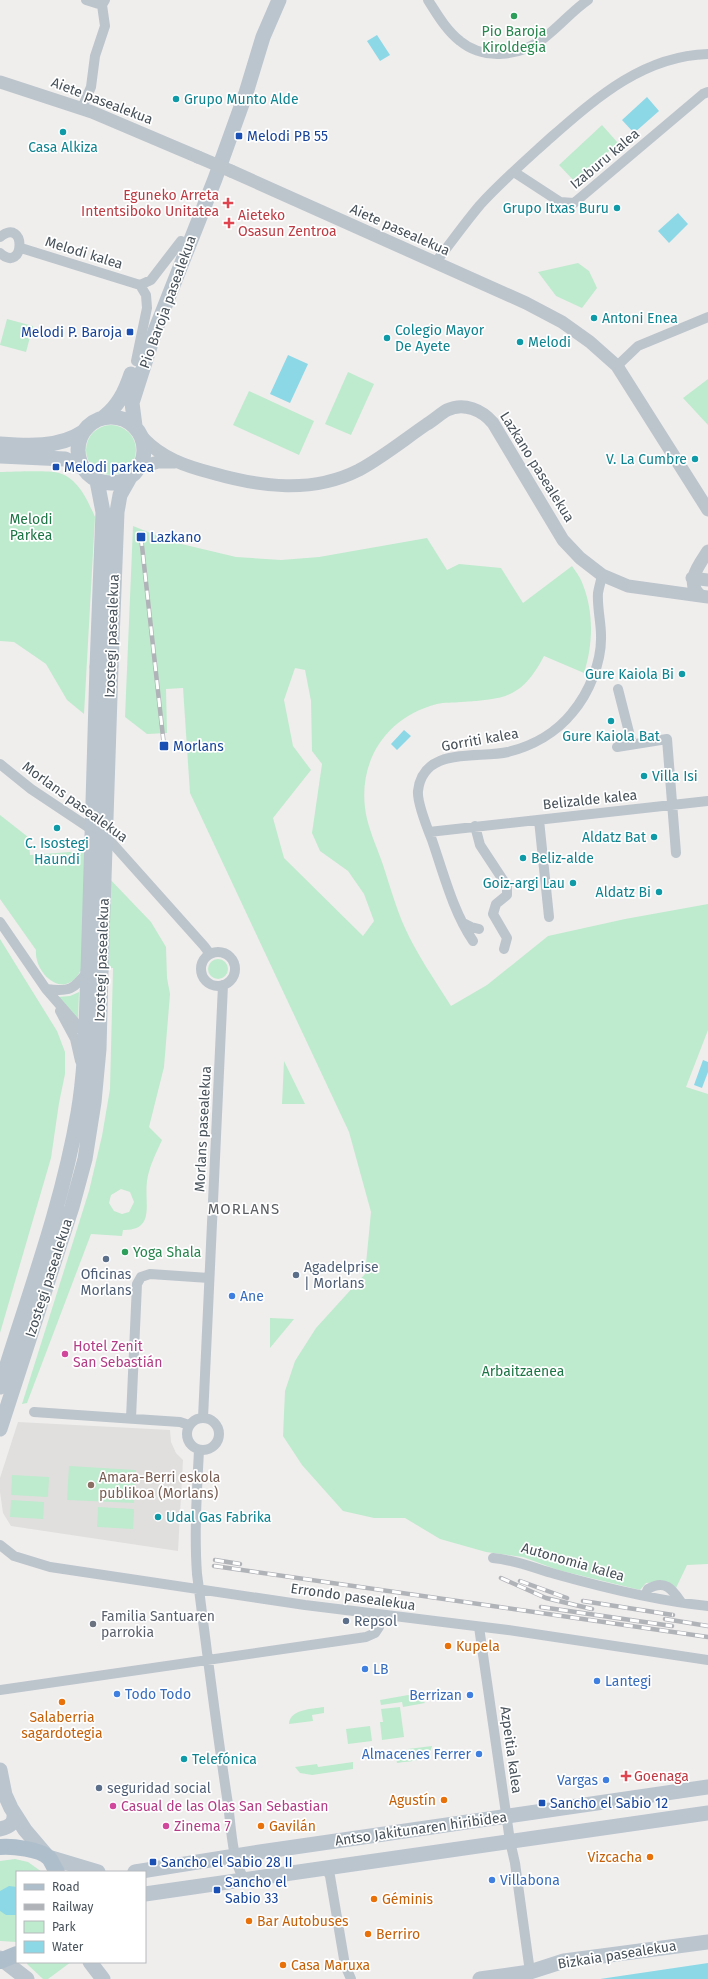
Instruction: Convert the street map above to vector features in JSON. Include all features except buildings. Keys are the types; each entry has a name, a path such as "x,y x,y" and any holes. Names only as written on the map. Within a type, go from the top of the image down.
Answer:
{"main road":[{"name":"Pio Baroja pasealekua","path":"104,417 111,412 122,398 161,290 230,116 254,34 268,0"},
{"name":"Pio Baroja pasealekua","path":"139,432 132,411 134,396 155,331 215,179 246,92 263,37 279,0"},
{"path":"0,444 54,444 69,441 83,432 92,423 104,417 120,418 139,432 145,453 140,467 128,479 113,484 97,481 83,468 72,461 58,458 0,456"},
{"path":"83,432 80,439 78,454 83,468"},
{"name":"Izostegi pasealekua","path":"104,667 117,512 120,495 128,479"},
{"name":"Izostegi pasealekua","path":"0,1429 72,1207 85,1159 94,1102 99,1049 95,970 104,667 103,512 97,481"},
{"name":"Izostegi pasealekua","path":"0,1387 60,1193 78,1112 86,1033 95,970"},
{"path":"0,1770 5,1795 14,1814 48,1857 56,1871"},
{"name":"Antso Jakitunaren hiribidea","path":"141,1871 708,1787"},
{"name":"Antso Jakitunaren hiribidea","path":"146,1894 708,1813"},
{"path":"0,1828 11,1825 14,1820 14,1814"},
{"path":"0,1847 22,1847 48,1857 95,1871"},
{"name":"Bizkaia pasealekua","path":"480,1979 530,1972 564,1961 708,1942"},
{"path":"6,1956 27,1979"},
{"path":"91,1963 103,1979"}],"street":[{"path":"82,108 91,87 95,56 105,26 104,2 86,0"},
{"path":"428,0 445,27 460,41 471,48 490,54 515,53 527,48 544,38 588,0"},
{"path":"435,263 481,205 514,172 598,96 648,67 668,60 708,54"},
{"name":"Aiete pasealekua","path":"0,82 82,108 128,126 526,303 562,322 590,342 617,366 708,510"},
{"name":"Izaburu kalea","path":"514,172 560,202 574,203 703,94 708,92"},
{"path":"0,237 7,233 14,234 20,240 20,248 16,255 6,257 0,253"},
{"path":"136,360 147,308 146,295 140,285 151,280 181,241"},
{"name":"Melodi kalea","path":"20,248 140,285"},
{"path":"617,366 638,346 708,317"},
{"name":"Lazkano pasealekua","path":"177,462 230,478 258,484 286,487 309,485 337,479 360,469 448,410 468,408 485,414 493,423 563,540 580,558 602,575 628,586 706,597"},
{"path":"139,432 158,452 177,462"},
{"path":"140,467 158,462 177,462"},
{"path":"662,590 681,585 692,578 707,550"},
{"name":"Gorriti kalea","path":"473,941 452,900 429,832 417,793 421,777 433,764 445,758 508,752 530,745 550,734 572,713 588,688 598,664 602,637 598,593 602,575"},
{"path":"692,578 708,580"},
{"path":"692,578 693,586 706,597"},
{"path":"618,689 632,744"},
{"path":"617,747 667,739 676,853"},
{"name":"Morlans pasealekua","path":"0,764 31,789 82,822 118,849 210,954"},
{"name":"Belizalde kalea","path":"429,832 708,801"},
{"path":"540,820 548,916"},
{"path":"475,826 480,845 507,886 508,895 496,904 493,914 507,938 504,949"},
{"path":"0,922 46,989 75,1039 83,1070"},
{"path":"464,923 471,927 480,929"},
{"path":"223,953 228,956 234,965 233,976 223,985 213,985 204,978 202,973 203,962 210,954 223,953"},
{"path":"46,989 65,991 76,986 95,970"},
{"name":"Morlans pasealekua","path":"203,1418 223,985"},
{"path":"46,989 86,1033 92,1048 94,1102"},
{"path":"131,1418 137,1284 141,1277 150,1274 209,1278"},
{"path":"34,1412 180,1422 189,1425"},
{"path":"203,1418 213,1421 219,1430 219,1435 215,1444 210,1449 199,1450 195,1448 188,1440 186,1435 189,1425 197,1419 203,1418"},
{"path":"199,1450 196,1554 199,1589 221,1764 236,1856 241,1874 245,1880"},
{"name":"Errondo pasealekua","path":"0,1545 14,1556 50,1567 378,1615 478,1627 708,1660"},
{"name":"Autonomia kalea","path":"493,1558 511,1560 555,1574 645,1596 708,1606"},
{"path":"645,1596 648,1589 656,1584 664,1585 673,1591 682,1602"},
{"path":"0,1690 366,1637 374,1633 379,1628 378,1615"},
{"name":"Azpeitia kalea","path":"478,1627 510,1841 515,1863 530,1972"},
{"path":"326,1868 330,1876 345,1965 351,1979"}],"shaded area":[{"name":"Amara-Berri eskola publikoa (Morlans)","path":"18,1422 170,1430 171,1442 176,1453 183,1460 178,1551 11,1526 3,1513 0,1478"}],"green space":[{"path":"602,125 618,143 575,182 559,165"},
{"path":"578,263 589,271 597,288 582,308 556,296 538,272"},
{"path":"7,319 33,326 26,352 0,345"},
{"path":"348,372 374,384 351,435 325,424"},
{"path":"708,379 708,425 683,398"},
{"path":"249,391 314,421 299,455 233,425"},
{"path":"111,425 120,427 129,432 134,441 136,450 134,459 129,468 120,473 111,475 102,473 93,468 88,459 86,450 88,441 93,432 102,427"},
{"name":"Melodi Parkea","path":"30,471 59,473 66,476 82,491 95,517 84,714 67,700 46,664 14,642 0,641 0,472"},
{"name":"Arbaitzaenea","path":"133,526 173,542 236,557 281,560 319,557 427,538 447,570 459,564 501,568 523,603 572,566 578,575 587,596 591,618 591,640 584,673 544,656 528,680 511,694 476,701 440,703 418,711 402,720 388,733 377,747 370,763 365,781 364,799 367,819 402,920 420,957 451,1006 487,985 548,936 625,919 708,904 708,1030 686,1087 708,1094 708,1564 687,1565 676,1588 661,1582 646,1583 640,1590 558,1570 523,1557 486,1552 440,1539 405,1518 374,1518 343,1511 302,1465 283,1436 285,1391 295,1361 316,1328 365,1274 371,1212 349,1132 190,793 183,688 166,689 167,733 147,734 125,717","holes":["295,668 305,670 311,701 312,751 322,764 312,833 320,851 348,871 364,894 374,921 363,936 284,858 273,818 311,770 293,746 284,700"]},
{"path":"0,815 28,837 30,855 83,851 151,922 166,947 167,978 170,994 164,1067 149,1127 162,1140 148,1176 146,1189 147,1206 144,1221 140,1226 133,1229 123,1230 122,1236 91,1234 27,1403 22,1404 89,1191 102,1136 110,1089 113,968 81,970 74,979 67,984 59,984 52,981 40,968 36,950 0,899","holes":["121,1189 130,1192 134,1202 129,1212 122,1214 114,1211 109,1203 111,1195"]},
{"path":"0,939 57,1031 65,1052 65,1074 51,1158 0,1333"},
{"path":"218,959 225,962 228,969 225,976 218,979 211,976 208,969 211,962"},
{"path":"79,992 78,1020 58,997 70,996"},
{"path":"284,1061 305,1104 282,1104"},
{"path":"270,1318 294,1319 270,1348"},
{"path":"69,1466 136,1470 134,1503 67,1500"},
{"path":"12,1475 49,1477 48,1497 11,1495"},
{"path":"11,1500 44,1502 43,1519 10,1517"},
{"path":"98,1507 134,1509 133,1529 97,1527"},
{"path":"408,1695 420,1697 425,1703 403,1707 402,1702 381,1705 380,1700"},
{"path":"324,1707 324,1713 312,1715 313,1721 289,1724 290,1719 297,1713 308,1709"},
{"path":"400,1707 404,1737 382,1740 380,1722 383,1722 381,1709"},
{"path":"370,1726 372,1741 348,1744 346,1729"},
{"path":"432,1746 427,1755 423,1758 397,1763 396,1757 408,1755 408,1749"},
{"path":"353,1762 353,1769 312,1775 300,1773 295,1767 317,1764 318,1767"},
{"path":"15,1859 28,1862 41,1871 16,1871 16,1942 0,1941 0,1861"},
{"path":"70,1963 48,1979 43,1979 27,1964"}],"water":[{"path":"377,35 390,55 380,61 367,41"},
{"path":"647,97 659,111 634,133 622,120"},
{"path":"678,213 688,224 669,243 658,231"},
{"path":"288,355 308,364 290,403 270,394"},
{"path":"404,730 411,736 397,750 391,744"},
{"path":"703,1060 708,1062 708,1072 702,1088 694,1085"},
{"path":"9,1886 16,1887 16,1915 6,1915 0,1911 0,1891"},
{"path":"708,1963 708,1979 600,1979"}],"railway":[{"path":"141,537 164,746"},
{"path":"215,1560 240,1564"},
{"path":"214,1566 708,1637"},
{"path":"501,1578 546,1598 592,1609"},
{"path":"520,1581 567,1598"},
{"path":"583,1601 673,1615"},
{"path":"541,1607 672,1626"},
{"path":"665,1619 708,1626"}],"place":[{"name":"Pio Baroja Kiroldegia","path":"514,16"},
{"name":"Grupo Munto Alde","path":"176,99"},
{"name":"Casa Alkiza","path":"63,132"},
{"name":"Melodi PB 55","path":"239,136"},
{"name":"Eguneko Arreta Intentsiboko Unitatea","path":"228,203"},
{"name":"Grupo Itxas Buru","path":"617,208"},
{"name":"Aieteko Osasun Zentroa","path":"229,223"},
{"name":"Antoni Enea","path":"594,318"},
{"name":"Melodi P. Baroja","path":"130,332"},
{"name":"Colegio Mayor De Ayete","path":"387,338"},
{"name":"Melodi","path":"520,342"},
{"name":"V. La Cumbre","path":"695,459"},
{"name":"Melodi parkea","path":"56,467"},
{"name":"Lazkano","path":"141,537"},
{"name":"Gure Kaiola Bi","path":"682,674"},
{"name":"Gure Kaiola Bat","path":"611,721"},
{"name":"Morlans","path":"164,746"},
{"name":"Villa Isi","path":"644,776"},
{"name":"C. Isostegi Haundi","path":"57,828"},
{"name":"Aldatz Bat","path":"654,837"},
{"name":"Beliz-alde","path":"523,858"},
{"name":"Goiz-argi Lau","path":"573,883"},
{"name":"Aldatz Bi","path":"659,892"},
{"name":"Yoga Shala","path":"125,1252"},
{"name":"Oficinas Morlans","path":"106,1259"},
{"name":"Agadelprise | Morlans","path":"296,1275"},
{"name":"Ane","path":"232,1296"},
{"name":"Hotel Zenit San Sebastián","path":"65,1354"},
{"name":"Amara-Berri eskola publikoa (Morlans)","path":"91,1485"},
{"name":"Udal Gas Fabrika","path":"158,1517"},
{"name":"Repsol","path":"346,1621"},
{"name":"Familia Santuaren parrokia","path":"93,1624"},
{"name":"Kupela","path":"448,1646"},
{"name":"LB","path":"365,1669"},
{"name":"Lantegi","path":"597,1681"},
{"name":"Todo Todo","path":"117,1694"},
{"name":"Berrizan","path":"470,1695"},
{"name":"Salaberria sagardotegia","path":"62,1702"},
{"name":"Almacenes Ferrer","path":"479,1754"},
{"name":"Telefónica","path":"184,1759"},
{"name":"Goenaga","path":"626,1776"},
{"name":"Vargas","path":"606,1780"},
{"name":"seguridad social","path":"99,1788"},
{"name":"Agustín","path":"444,1800"},
{"name":"Sancho el Sabio 12","path":"542,1803"},
{"name":"Casual de las Olas San Sebastian","path":"113,1806"},
{"name":"Zinema 7","path":"166,1826"},
{"name":"Gavilán","path":"261,1826"},
{"name":"Vizcacha","path":"650,1857"},
{"name":"Sancho el Sabio 28 II","path":"153,1862"},
{"name":"Villabona","path":"492,1880"},
{"name":"Sancho el Sabio 33","path":"217,1890"},
{"name":"Géminis","path":"374,1899"},
{"name":"Bar Autobuses","path":"249,1921"},
{"name":"Berriro","path":"368,1934"},
{"name":"Casa Maruxa","path":"283,1965"}],"district":[{"name":"MORLANS","path":"244,1209"}]}
